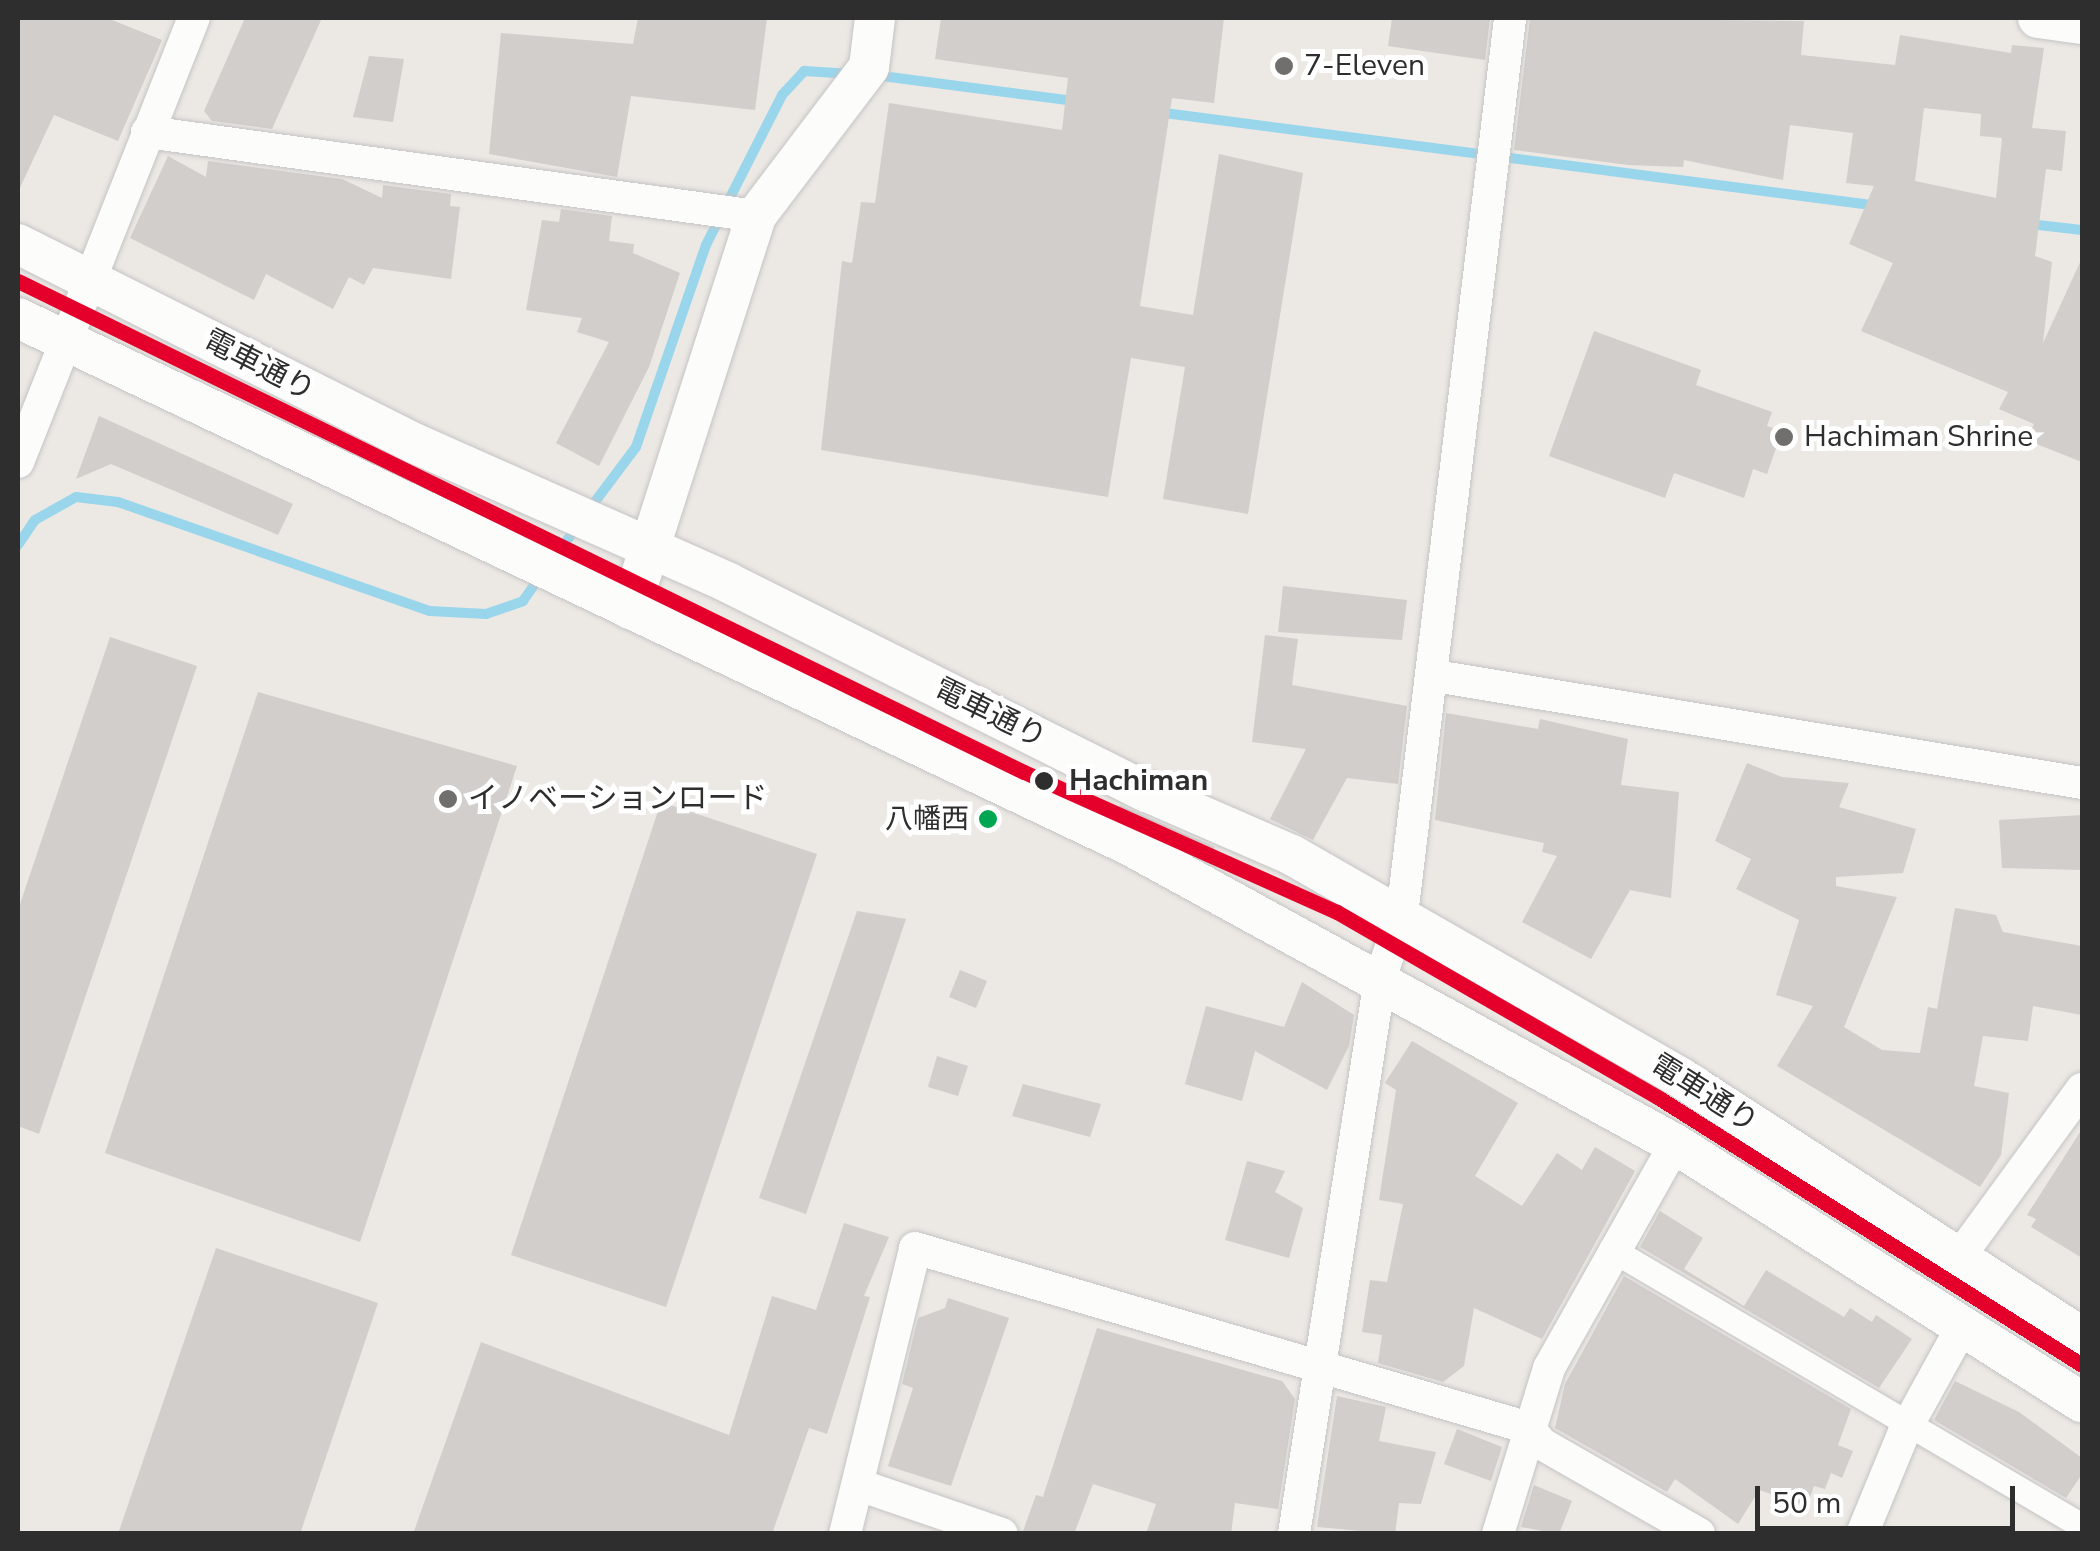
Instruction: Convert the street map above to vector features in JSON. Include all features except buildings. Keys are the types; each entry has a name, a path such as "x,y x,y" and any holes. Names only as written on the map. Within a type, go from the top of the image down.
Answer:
{"street":[{"path":"18,462 194,18"},
{"path":"630,609 653,550 756,216 870,67 875,18"},
{"path":"1294,1534 1324,1368 1380,978 1402,915 1435,676 1510,18"},
{"path":"2038,18 2082,24"},
{"path":"147,132 756,216"},
{"name":"電車通り","path":"18,244 416,444 653,550 1402,915 1682,1078 2082,1337"},
{"name":"電車通り","path":"18,318 1130,845 1380,978 1674,1144 2082,1402"},
{"path":"1435,676 2082,784"},
{"path":"1960,1256 2082,1089"},
{"path":"1498,1534 1549,1368 1611,1249 1674,1144"},
{"path":"845,1534 915,1248 1529,1428 1542,1444 1698,1534"},
{"path":"1611,1249 1907,1427 2082,1526"},
{"path":"1862,1534 1907,1427 1963,1324"},
{"path":"859,1485 1002,1534"}],"waterway":[{"path":"588,511 636,447 706,245 782,95 804,71 852,74"},
{"path":"874,75 1075,101"},
{"path":"1157,112 1879,206"},
{"path":"2029,224 2082,230"},
{"path":"18,545 35,520 76,497 118,502 430,611 486,614 523,601 540,577"},
{"path":"553,560 578,525"}],"transit line":[{"path":"18,281 1024,772 1337,912 1659,1098 2082,1365"}],"place":[{"name":"7-Eleven","path":"1284,66"},
{"name":"Hachiman Shrine","path":"1784,437"},
{"name":"Hachiman","path":"1044,781"},
{"name":"イノベーションロード","path":"448,799"},
{"name":"八幡西","path":"988,819"}]}
